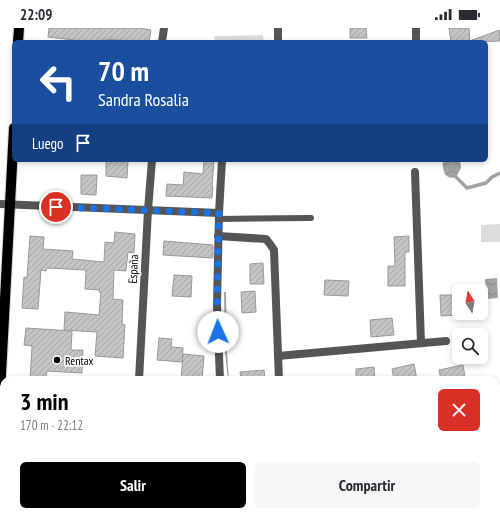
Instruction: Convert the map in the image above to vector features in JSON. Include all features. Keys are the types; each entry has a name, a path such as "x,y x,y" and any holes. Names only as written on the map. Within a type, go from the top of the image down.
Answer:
{"main road":[{"path":"18,40 19,28"},
{"path":"1,376 5,205 12,145"}],"street":[{"path":"162,40 164,28"},
{"path":"278,28 278,40"},
{"path":"416,28 416,40"},
{"name":"España","path":"139,376 152,162"},
{"path":"220,376 217,305 218,216 222,162"},
{"path":"415,172 421,343"},
{"path":"5,205 148,210 218,216"},
{"path":"218,236 266,239 274,250 279,376"},
{"path":"278,356 446,341"}],"lane":[{"path":"218,216 311,218"}],"shaded area":[{"path":"263,35 264,40 215,40 214,36"},
{"path":"500,224 500,242 481,242 481,225"}],"water":[{"path":"443,162 460,162 461,168 456,177 452,178 446,176"},
{"path":"497,278 498,298 488,299 488,284 485,284 485,279"},
{"path":"224,292 226,292 229,376 225,352"}],"building":[{"path":"49,28 138,28 151,30 149,40 74,40 48,37"},
{"path":"350,28 366,28 367,38 350,38"},
{"path":"449,28 469,28 470,40 451,40"},
{"path":"500,30 500,41 472,40"},
{"path":"106,162 128,162 127,178 106,176"},
{"path":"204,162 214,162 212,198 166,196 167,184 183,185 184,172 203,174"},
{"path":"81,175 97,175 96,195 81,194"},
{"path":"115,232 135,234 134,253 128,252 126,271 114,270 113,299 123,300 122,324 125,325 123,358 95,356 97,332 64,330 65,312 99,315 101,292 99,292 100,290 85,289 86,270 47,268 46,271 41,270 38,309 22,308 24,277 27,278 30,236 44,237 43,249 73,251 72,259 104,262 105,242 114,243"},
{"path":"409,236 409,252 405,252 405,286 388,286 388,266 395,266 394,237"},
{"path":"164,241 213,245 213,258 163,255"},
{"path":"263,263 264,284 250,284 250,264"},
{"path":"174,275 192,276 191,297 172,296"},
{"path":"325,280 349,281 348,296 324,295"},
{"path":"255,291 256,312 242,313 241,292"},
{"path":"440,295 452,295 452,315 441,316"},
{"path":"392,318 394,335 371,337 370,320"},
{"path":"26,328 72,331 71,350 83,350 82,373 47,371 46,376 30,376 32,346 24,345"},
{"path":"159,338 172,339 171,347 183,348 182,362 157,360"},
{"path":"183,354 204,356 202,376 181,376"},
{"path":"414,364 416,376 393,376 392,369"},
{"path":"463,365 465,376 440,376 439,370"},
{"path":"374,367 375,376 356,376 356,369"},
{"path":"264,370 265,376 240,376 240,372"}],"waterway":[{"path":"456,177 467,188 486,183 492,177 500,173"}],"place":[{"name":"Rentax","path":"57,360"}],"route":[{"path":"56,207 219,213 217,305 218,332"}]}
